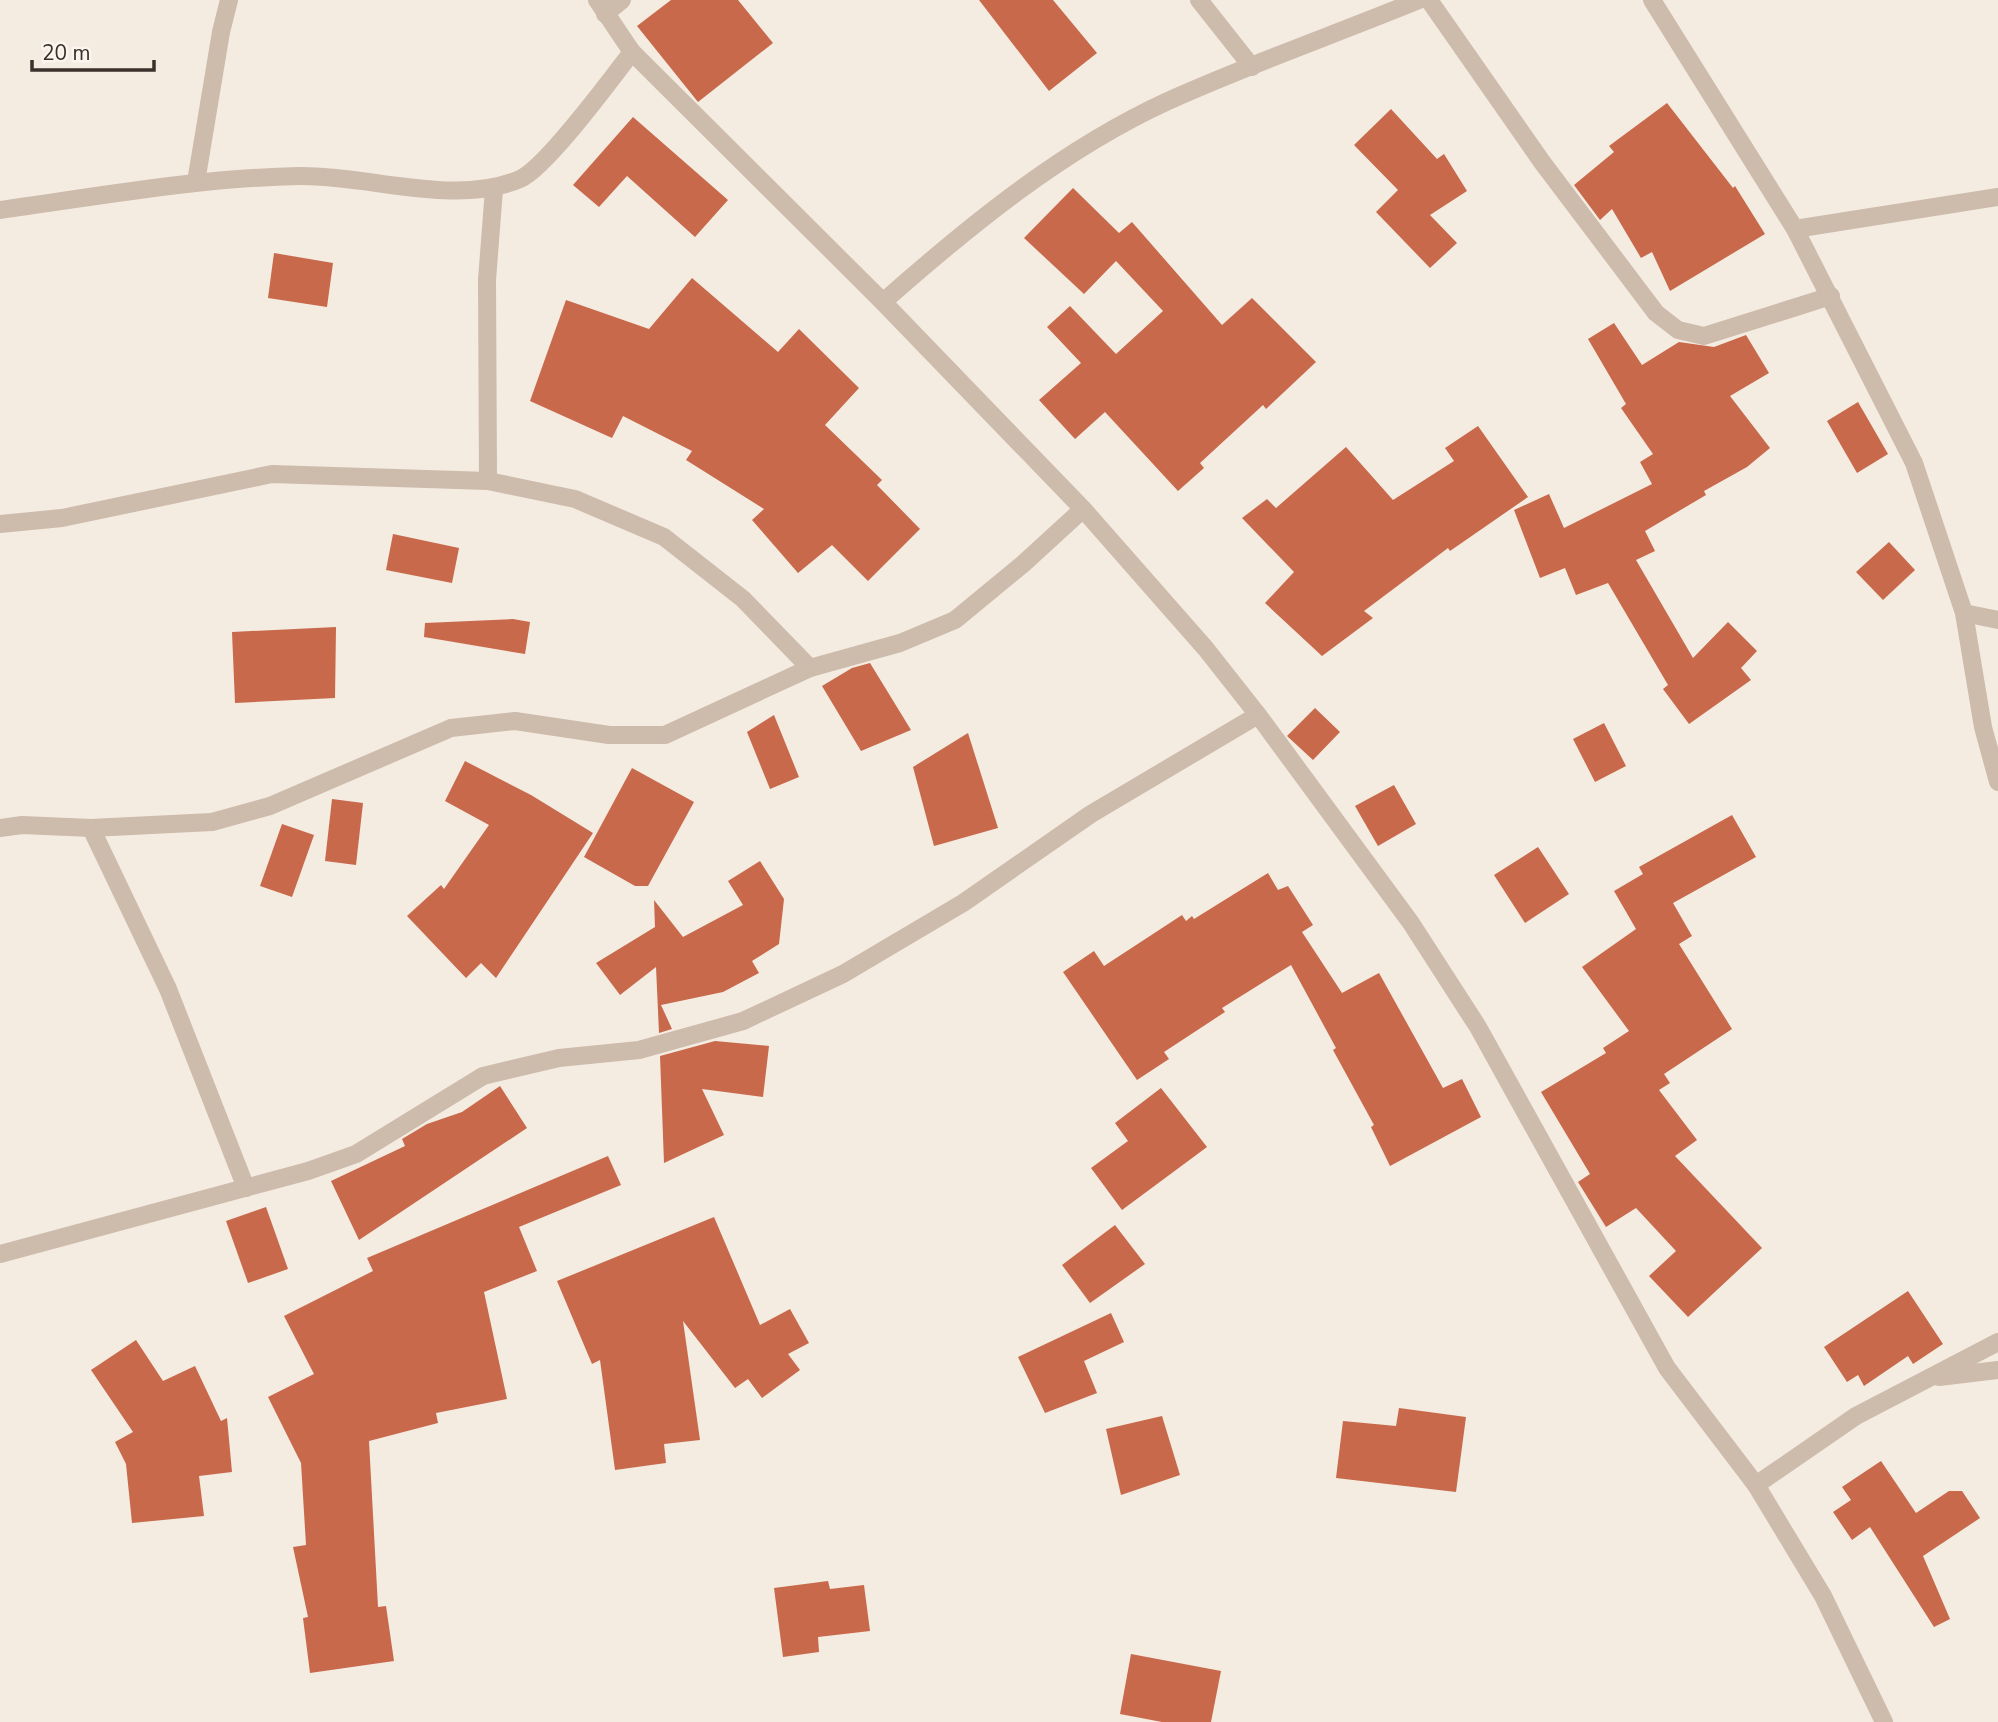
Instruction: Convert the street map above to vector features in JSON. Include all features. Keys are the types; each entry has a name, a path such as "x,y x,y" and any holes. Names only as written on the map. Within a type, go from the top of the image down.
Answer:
{"street":[{"path":"196,182 221,32 229,0"},
{"path":"622,0 601,7 632,52 883,302 1083,509 1206,649 1258,715 1426,946 1478,1027 1667,1368 1756,1485 1823,1596 1884,1722"},
{"path":"1199,0 1252,67"},
{"path":"883,302 961,236 1097,138 1167,101 1419,0"},
{"path":"1429,0 1542,162 1648,302 1678,330 1704,337 1831,296"},
{"path":"1652,0 1795,229 1914,463 1964,613 1983,727 1998,782"},
{"path":"0,210 196,182 303,176 432,188 494,189 524,177 586,112 632,52"},
{"path":"488,481 487,280 494,189"},
{"path":"1795,229 1998,197"},
{"path":"0,524 62,518 272,474 488,481 575,499 664,537 743,599 810,668"},
{"path":"0,828 22,825 90,828 212,822 270,806 451,728 515,721 610,734 665,735 810,668 900,643 955,620 1023,564 1083,509"},
{"path":"1964,613 1998,620"},
{"path":"0,1254 246,1188 356,1154 483,1076 559,1058 639,1050 744,1021 843,974 963,903 1091,814 1258,715"},
{"path":"90,828 168,989 246,1188"},
{"path":"1756,1485 1856,1416 1924,1378 1998,1342"},
{"path":"1924,1378 1998,1370"}],"building":[{"path":"671,0 738,0 773,43 698,102 637,26"},
{"path":"979,0 1053,0 1097,53 1049,91"},
{"path":"1667,103 1733,188 1735,186 1765,234 1670,291 1652,252 1641,258 1612,209 1600,220 1574,185 1614,152 1609,146"},
{"path":"1391,109 1437,159 1444,154 1467,191 1430,215 1457,243 1430,268 1376,212 1398,190 1354,145"},
{"path":"633,117 728,200 695,237 627,176 599,207 573,185"},
{"path":"1073,188 1119,233 1132,222 1222,325 1252,298 1316,362 1266,409 1263,405 1200,463 1204,468 1178,491 1105,412 1075,439 1039,400 1081,363 1047,327 1070,306 1116,354 1163,311 1116,261 1084,294 1024,238"},
{"path":"274,253 333,263 327,307 268,298"},
{"path":"692,278 778,352 799,329 859,388 825,425 882,480 877,485 920,529 868,581 832,545 798,573 752,520 764,509 686,460 692,451 623,416 612,438 530,401 566,300 649,329"},
{"path":"1614,323 1642,365 1679,342 1714,347 1746,335 1769,373 1730,396 1770,448 1747,467 1704,491 1706,495 1645,531 1655,551 1636,560 1693,658 1728,622 1757,651 1741,668 1751,680 1689,724 1663,689 1668,685 1608,583 1576,595 1565,568 1540,578 1514,510 1549,494 1564,528 1652,484 1640,462 1653,454 1621,408 1626,404 1588,339"},
{"path":"1858,402 1888,454 1857,473 1827,421"},
{"path":"1478,426 1528,497 1450,551 1448,548 1364,611 1373,618 1322,656 1265,603 1294,572 1242,518 1267,499 1276,508 1346,447 1393,500 1454,461 1445,448"},
{"path":"393,534 459,548 452,583 386,570"},
{"path":"1889,542 1915,570 1883,600 1856,572"},
{"path":"513,619 530,622 525,654 424,637 425,623"},
{"path":"336,627 335,698 235,703 232,632"},
{"path":"870,663 911,730 861,751 822,686 852,668"},
{"path":"1315,708 1340,732 1313,760 1287,736"},
{"path":"774,715 799,777 770,789 747,732"},
{"path":"1604,723 1626,766 1595,782 1573,739"},
{"path":"968,733 998,828 934,846 913,767"},
{"path":"465,761 531,795 593,833 496,978 481,963 466,978 407,916 441,885 444,889 489,825 445,801"},
{"path":"632,768 694,802 648,886 635,886 584,857"},
{"path":"1394,785 1416,824 1378,846 1355,806"},
{"path":"332,799 363,803 356,865 325,861"},
{"path":"1732,815 1756,857 1673,903 1692,936 1679,944 1732,1029 1664,1074 1670,1083 1659,1090 1697,1140 1675,1156 1762,1248 1688,1317 1649,1276 1676,1251 1636,1208 1606,1227 1578,1182 1590,1174 1541,1092 1606,1053 1603,1048 1629,1031 1582,967 1636,929 1614,891 1643,874 1639,867"},
{"path":"282,824 314,835 292,897 260,886"},
{"path":"1538,847 1569,894 1525,923 1494,875"},
{"path":"760,861 784,899 779,944 752,961 759,973 723,992 661,1005 672,1029 659,1033 656,967 620,995 596,963 655,927 654,900 683,937 743,905 728,881"},
{"path":"1268,873 1278,890 1288,886 1313,925 1302,932 1342,993 1379,973 1443,1088 1462,1079 1481,1117 1390,1166 1371,1127 1374,1125 1291,965 1222,1008 1225,1012 1164,1052 1169,1059 1137,1080 1063,972 1094,951 1104,966 1182,915 1186,921 1192,916 1194,919"},
{"path":"715,1041 769,1046 763,1097 702,1089 724,1135 664,1163 660,1056"},
{"path":"500,1086 527,1128 359,1240 331,1181 405,1146 402,1139 427,1124 462,1112"},
{"path":"1161,1088 1207,1147 1122,1210 1091,1168 1128,1141 1115,1123"},
{"path":"608,1156 621,1185 519,1227 537,1271 484,1292 507,1399 436,1413 438,1423 369,1441 378,1607 386,1606 394,1661 310,1673 303,1618 308,1617 293,1547 306,1545 301,1463 268,1397 314,1374 284,1316 373,1271 367,1258"},
{"path":"266,1207 288,1269 248,1283 226,1221"},
{"path":"714,1217 760,1325 790,1309 809,1343 788,1354 800,1370 762,1398 748,1379 735,1388 683,1321 700,1440 664,1444 666,1463 615,1470 600,1360 592,1364 557,1281"},
{"path":"1115,1225 1145,1264 1090,1303 1062,1265"},
{"path":"1908,1291 1943,1344 1913,1364 1908,1356 1864,1386 1858,1375 1847,1382 1824,1347"},
{"path":"1111,1313 1124,1342 1084,1361 1097,1393 1045,1413 1018,1357"},
{"path":"136,1340 163,1381 195,1366 221,1421 227,1418 232,1472 199,1476 204,1516 132,1523 126,1464 115,1442 133,1432 91,1370"},
{"path":"1399,1408 1466,1417 1456,1492 1336,1478 1343,1421 1396,1426"},
{"path":"1162,1416 1180,1475 1121,1495 1106,1429"},
{"path":"1881,1461 1916,1513 1949,1491 1962,1491 1980,1518 1923,1556 1950,1619 1934,1627 1870,1527 1852,1540 1833,1512 1851,1500 1842,1487"},
{"path":"828,1581 830,1589 864,1585 870,1631 818,1637 819,1652 783,1657 774,1588"},
{"path":"1131,1654 1221,1671 1211,1722 1162,1722 1120,1714"}]}
